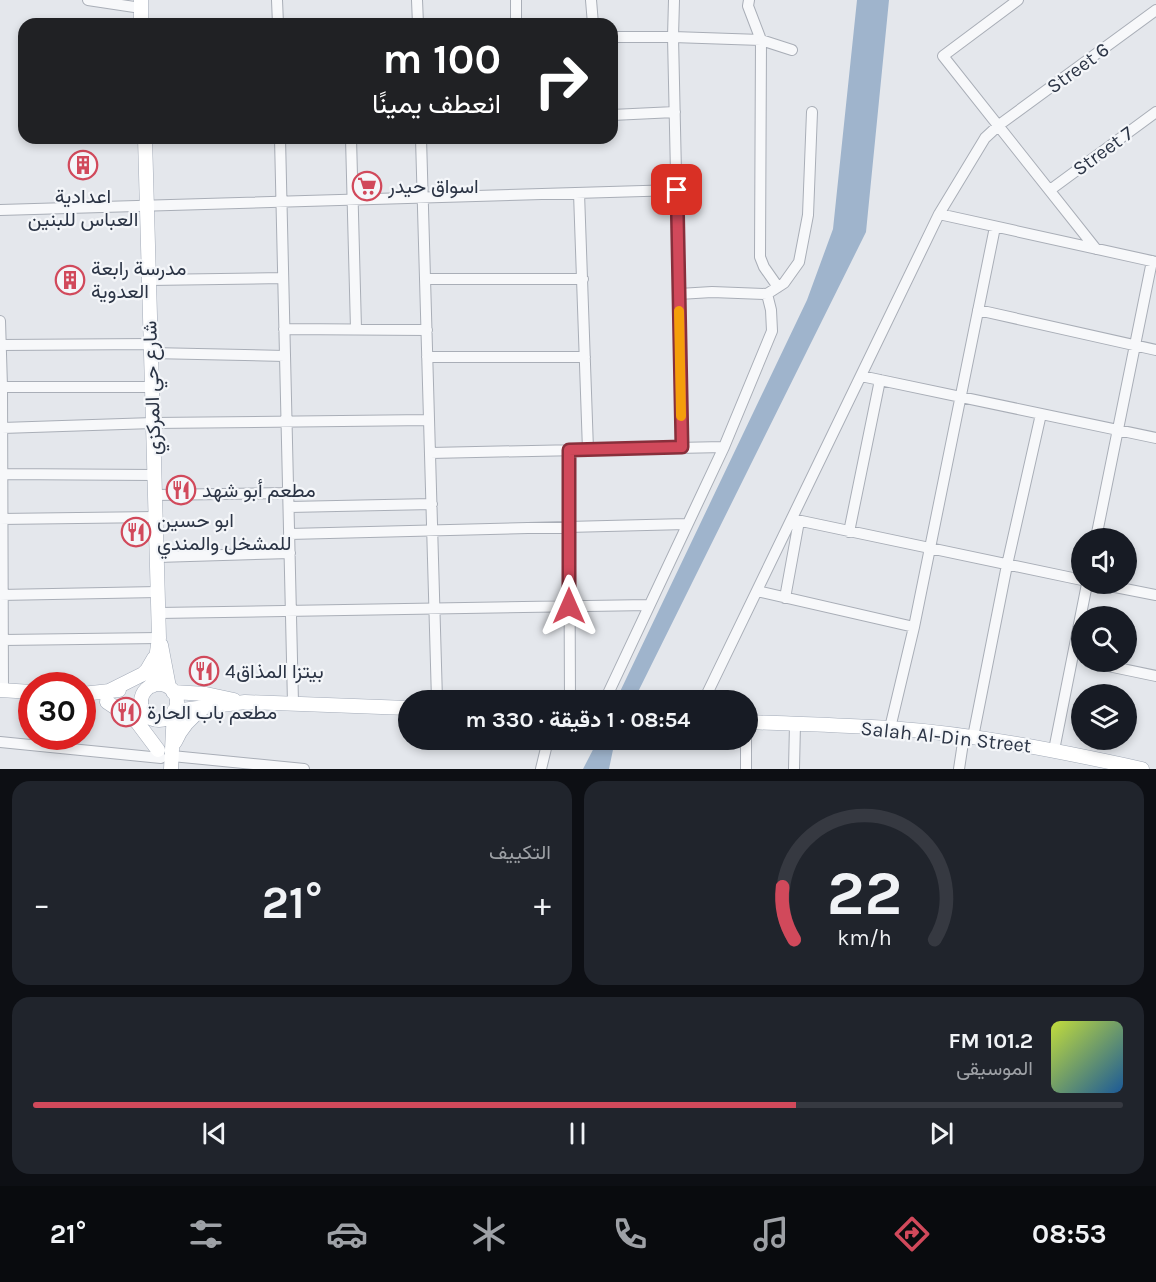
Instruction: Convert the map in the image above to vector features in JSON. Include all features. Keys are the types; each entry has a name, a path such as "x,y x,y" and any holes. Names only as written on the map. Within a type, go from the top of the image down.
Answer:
{"main road":[{"name":"شارع حي المركزي","path":"145,144 158,613 160,649 171,689"},
{"name":"شارع حي المركزي","path":"150,687 160,649"},
{"path":"160,649 175,680 193,693"},
{"path":"108,697 143,674 160,649"},
{"path":"108,697 160,684 171,689 245,702 398,708"},
{"path":"150,687 144,692 141,701 167,759"},
{"path":"167,759 177,701 171,689"},
{"path":"2,690 18,691"},
{"path":"96,696 108,697 144,711 152,718 162,720 174,711 245,702"},
{"path":"108,697 137,722 167,759"},
{"path":"167,759 183,728 205,707"},
{"name":"Salah Al-Din Street","path":"758,722 891,728 968,737 1017,743 1143,769"}],"street":[{"path":"88,0 141,4"},
{"path":"277,0 278,18"},
{"path":"417,0 418,18"},
{"path":"516,0 516,18"},
{"path":"591,0 592,18"},
{"path":"674,0 682,447"},
{"path":"749,0 748,6 761,40 760,257 778,287"},
{"path":"1018,0 943,56 1096,249"},
{"name":"Street 6","path":"709,690 757,591 795,520 939,214 985,138 999,125 1156,10"},
{"path":"618,38 761,40 792,50"},
{"path":"618,115 675,112"},
{"path":"679,294 712,292 767,294 784,283 799,262 808,215 812,112"},
{"name":"Street 7","path":"1050,190 1156,112"},
{"path":"280,144 293,704"},
{"path":"351,144 356,329"},
{"path":"421,144 437,690"},
{"path":"0,210 677,190"},
{"path":"579,193 588,450"},
{"path":"939,214 1154,262 1098,528"},
{"path":"891,728 914,627 995,227"},
{"path":"149,280 283,278"},
{"path":"425,279 583,279"},
{"path":"609,690 724,447 772,332 771,310 767,294"},
{"path":"978,310 1156,350"},
{"path":"0,321 2,690"},
{"path":"284,329 427,330"},
{"path":"0,345 151,348 285,356"},
{"path":"427,357 585,357"},
{"path":"861,376 1156,438"},
{"path":"849,532 880,380"},
{"path":"1,387 152,387"},
{"path":"959,769 1041,414"},
{"path":"2,428 153,423 429,420"},
{"path":"430,453 724,447"},
{"path":"569,450 570,690"},
{"path":"1,469 154,475"},
{"path":"155,495 288,492"},
{"path":"288,507 432,504"},
{"path":"1,519 156,517"},
{"path":"785,598 795,520 1071,578"},
{"path":"289,534 686,524"},
{"path":"157,556 290,553"},
{"path":"757,591 914,627"},
{"path":"1137,591 1156,595"},
{"path":"1,596 158,592"},
{"path":"158,613 649,604"},
{"path":"3,640 160,649"},
{"path":"1054,750 1074,672"},
{"path":"1137,672 1156,676"},
{"path":"794,769 795,724"},
{"path":"0,742 167,759 304,769"},
{"path":"541,769 546,750"},
{"path":"746,769 747,750"}],"water":[{"path":"857,0 889,0 866,232 639,690 621,690 807,300 833,229"},
{"path":"593,750 613,750 609,769 583,769"}],"slow traffic":[{"path":"679,311 681,416"}],"place":[{"name":"اعدادية العباس للبنين","path":"83,165"},
{"name":"اسواق حيدر","path":"367,186"},
{"name":"مدرسة رابعة العدوية","path":"70,280"},
{"name":"مطعم أبو شهد","path":"181,490"},
{"name":"ابو حسين للمشخل والمندي","path":"136,532"},
{"name":"بيتزا المذاق4","path":"204,671"},
{"name":"مطعم باب الحارة","path":"126,712"}],"route":[{"path":"569,606 569,450 682,447 677,190"}]}
